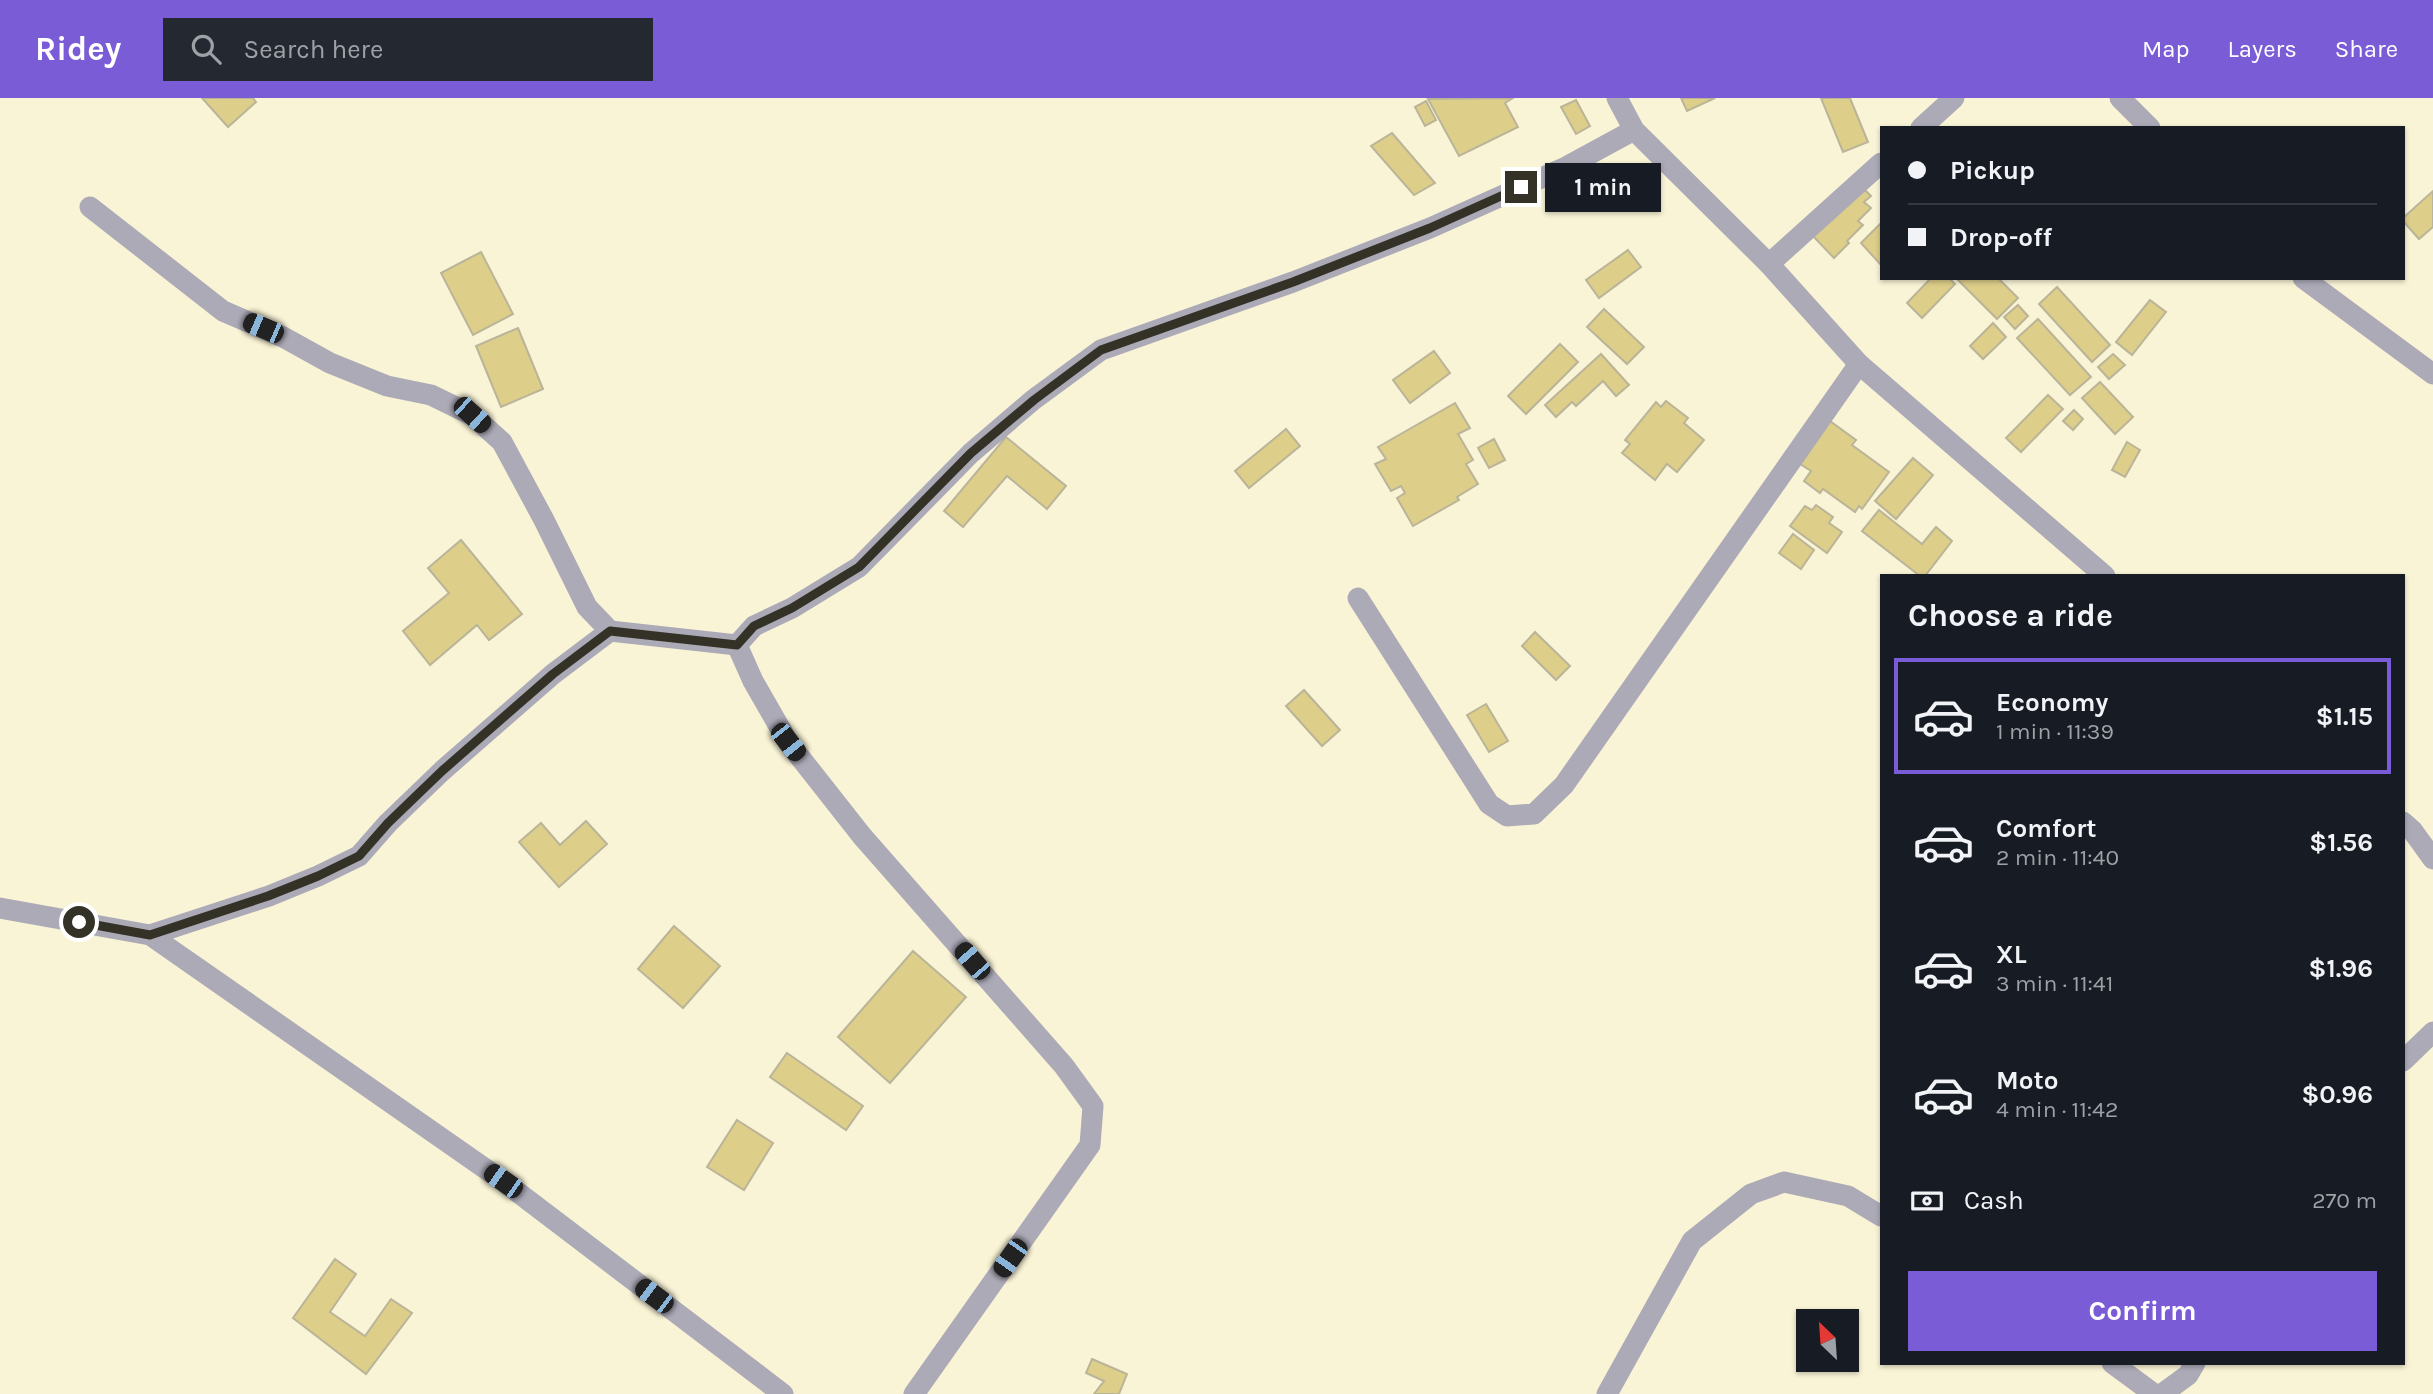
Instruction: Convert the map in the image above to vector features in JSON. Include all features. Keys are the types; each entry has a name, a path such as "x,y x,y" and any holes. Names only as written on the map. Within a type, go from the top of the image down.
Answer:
{"street":[{"path":"1618,98 1634,130 1769,264 1859,364 2103,574"},
{"path":"1923,126 1954,98"},
{"path":"2120,98 2148,126"},
{"path":"737,645 754,626 792,608 859,567 971,453 1034,400 1101,350 1293,282 1430,228 1566,167 1634,130"},
{"path":"1769,264 1880,164"},
{"path":"90,207 223,311 283,337 330,363 387,386 431,395 472,415 502,442 587,607 610,631 737,645"},
{"path":"2306,280 2433,374"},
{"path":"1358,598 1489,804 1507,816 1534,814 1564,785 1859,364"},
{"path":"150,935 268,896 359,856 388,823 442,771 553,674 610,631"},
{"path":"737,645 753,681 788,742 862,836 1064,1066 1093,1106 1090,1145 914,1394"},
{"path":"2405,824 2433,859"},
{"path":"0,908 150,935 503,1181 783,1394"},
{"path":"2405,1059 2433,1032"},
{"path":"1607,1394 1692,1241 1751,1194 1784,1182 1848,1196 1880,1215"},
{"path":"2115,1365 2154,1394"},
{"path":"2162,1394 2188,1375 2194,1365"}],"building":[{"path":"202,98 253,98 256,102 228,127"},
{"path":"1513,98 1505,103 1518,127 1459,156 1428,99"},
{"path":"1681,98 1715,98 1687,111"},
{"path":"1821,98 1850,98 1868,142 1843,152"},
{"path":"1576,100 1590,126 1576,134 1561,107"},
{"path":"1426,101 1436,120 1425,126 1415,107"},
{"path":"1392,133 1435,183 1414,195 1371,146"},
{"path":"1862,187 1871,196 1864,202 1871,208 1858,221 1863,225 1834,258 1812,235"},
{"path":"2433,191 2433,227 2419,239 2405,223 2405,216"},
{"path":"1880,224 1880,264 1861,243"},
{"path":"1628,250 1641,267 1599,298 1586,280"},
{"path":"481,252 513,314 473,335 441,273"},
{"path":"1929,280 1951,280 1955,284 1922,318 1907,303"},
{"path":"1958,280 2000,280 2018,298 1997,319"},
{"path":"2057,287 2110,345 2092,362 2039,304"},
{"path":"2150,300 2166,312 2132,355 2116,342"},
{"path":"2018,305 2028,316 2015,329 2004,317"},
{"path":"1604,309 1644,347 1627,364 1587,327"},
{"path":"2038,319 2091,377 2070,395 2017,338"},
{"path":"1993,323 2006,337 1983,359 1970,346"},
{"path":"518,328 543,389 501,407 476,346"},
{"path":"1560,344 1578,362 1526,414 1508,396"},
{"path":"1434,351 1450,373 1410,403 1393,380"},
{"path":"1601,354 1629,385 1616,396 1603,381 1576,406 1572,402 1556,417 1545,405"},
{"path":"2113,354 2125,365 2109,379 2098,367"},
{"path":"2100,382 2133,417 2115,434 2082,398"},
{"path":"2048,395 2063,409 2021,452 2006,438"},
{"path":"1666,401 1688,418 1684,423 1704,440 1677,472 1667,464 1655,480 1622,453 1630,444 1625,440 1656,402 1661,407"},
{"path":"1455,403 1470,428 1458,434 1473,460 1466,464 1478,484 1457,497 1459,500 1413,526 1397,498 1405,493 1401,486 1391,491 1375,464 1386,459 1378,447"},
{"path":"2074,410 2083,419 2073,430 2063,421"},
{"path":"1830,421 1856,440 1852,445 1889,472 1862,509 1859,506 1855,512 1823,489 1820,493 1804,481 1811,471 1800,464"},
{"path":"1286,429 1300,446 1249,488 1235,471"},
{"path":"1006,437 1066,486 1047,509 1007,476 963,527 944,511"},
{"path":"1494,439 1505,460 1489,468 1478,448"},
{"path":"2127,442 2140,450 2125,477 2112,470"},
{"path":"1913,458 1933,475 1896,519 1875,501"},
{"path":"1816,505 1833,517 1829,523 1842,532 1827,553 1790,526 1805,506 1812,510"},
{"path":"1879,510 1922,544 1936,527 1952,541 1927,574 1917,574 1862,531"},
{"path":"1793,534 1814,550 1801,569 1779,553"},
{"path":"461,540 522,614 489,640 477,625 430,665 403,631 449,593 428,568"},
{"path":"1535,632 1570,666 1556,680 1522,646"},
{"path":"1304,690 1340,730 1322,746 1286,706"},
{"path":"1486,704 1508,741 1489,752 1467,715"},
{"path":"586,821 607,844 559,887 519,842 541,823 560,845"},
{"path":"674,926 720,966 683,1008 638,969"},
{"path":"913,951 966,997 890,1083 838,1037"},
{"path":"787,1053 863,1106 846,1130 770,1077"},
{"path":"737,1120 773,1143 744,1190 707,1167"},
{"path":"335,1259 356,1274 330,1312 365,1336 391,1299 412,1313 366,1374 293,1318"},
{"path":"1092,1359 1127,1374 1119,1394 1094,1394 1104,1381 1086,1373"}],"route":[{"path":"79,922 150,935 268,896 359,856 388,823 442,771 553,674 610,631 737,645 754,626 792,608 859,567 971,453 1034,400 1101,350 1293,282 1430,228 1521,187"}]}
